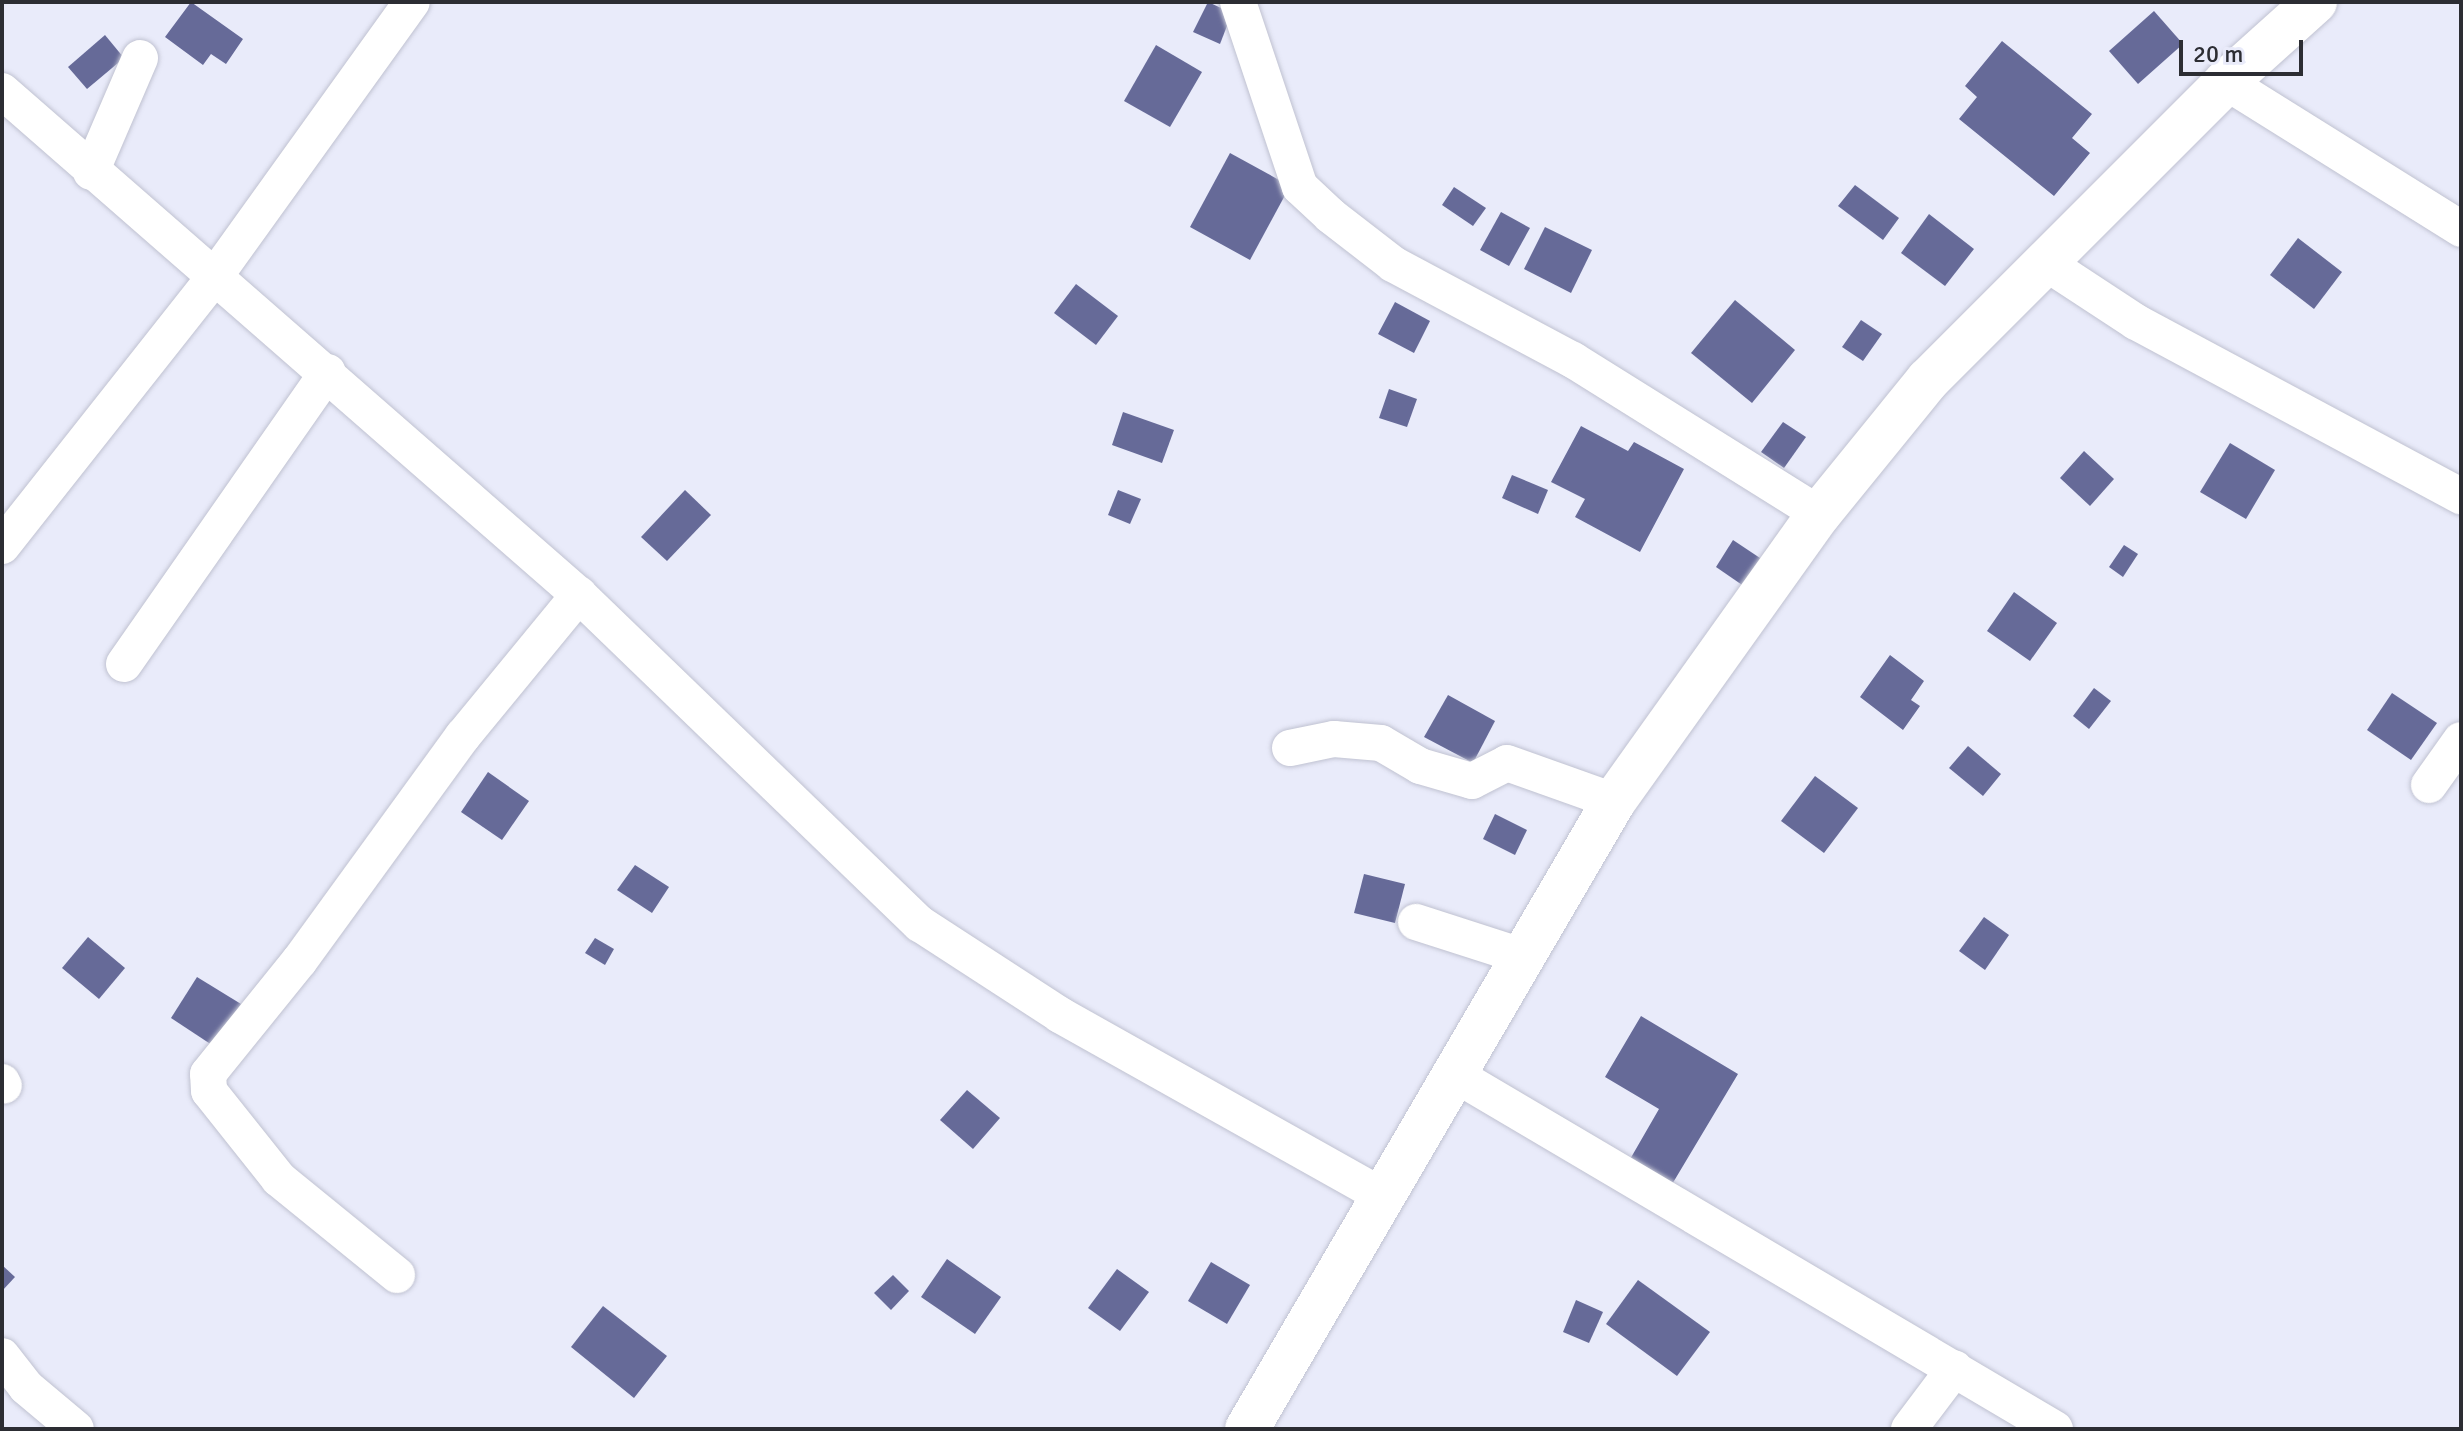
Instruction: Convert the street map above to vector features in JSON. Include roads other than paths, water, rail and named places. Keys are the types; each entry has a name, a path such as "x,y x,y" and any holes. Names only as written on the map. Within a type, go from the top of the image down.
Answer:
{"street":[{"path":"2,546 215,276 412,2"},
{"path":"1238,2 1300,187 1331,216 1393,264 1573,360 1819,514"},
{"path":"1248,1429 1454,1074 1519,955 1614,801 1819,514 1928,380 2043,261 2226,82 2315,2"},
{"path":"91,172 140,58"},
{"path":"2226,82 2461,229"},
{"path":"2,91 91,172 328,372 579,595 920,924 1060,1015 1382,1196"},
{"path":"2043,261 2136,322 2461,496"},
{"path":"124,664 328,372"},
{"path":"397,1275 273,1172 209,1091 208,1074 300,960 463,736 579,595"},
{"path":"1290,748 1334,739 1381,743 1420,766 1472,781 1507,763 1614,801"},
{"path":"2429,785 2461,740"},
{"path":"1416,922 1519,955"},
{"path":"1454,1074 2055,1429"},
{"path":"2,1356 26,1387 76,1429"},
{"path":"1909,1429 1955,1368"}]}
